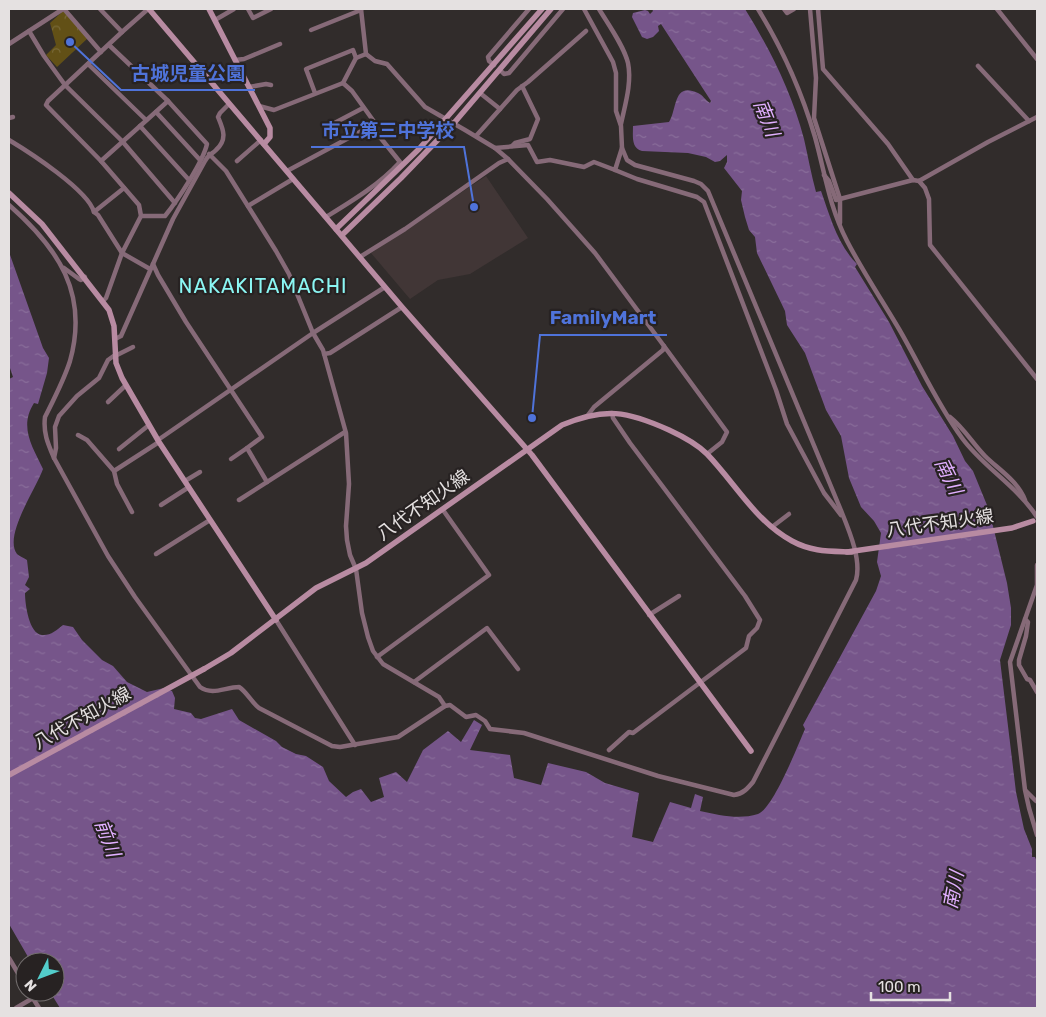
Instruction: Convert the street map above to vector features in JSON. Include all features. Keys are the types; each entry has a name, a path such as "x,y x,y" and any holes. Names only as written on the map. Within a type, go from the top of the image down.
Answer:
{"street":[{"path":"9,44 63,9 101,52"},
{"path":"100,9 122,32"},
{"path":"103,301 106,298 122,253 141,216 139,205 101,161 46,105 122,32 149,9 402,307 526,449 751,751"},
{"path":"209,9 271,131 270,137 237,161"},
{"path":"215,20 234,9"},
{"path":"248,9 252,18 271,9"},
{"path":"311,30 361,9 366,54 375,61 387,64 425,107 495,148 547,199 616,280 727,432 722,442 707,454"},
{"path":"494,65 489,61 488,57 529,9"},
{"path":"336,229 447,119 542,9"},
{"path":"342,235 454,123 551,9"},
{"path":"500,70 504,74 509,73 563,9"},
{"path":"584,9 613,62 616,73 616,110 621,126"},
{"path":"758,9 796,86 815,138 830,201 840,227 861,267 899,328 961,437 975,454 1026,502 1036,520"},
{"path":"784,9 787,13 794,9"},
{"path":"810,9 816,78 814,118 840,199 840,227"},
{"path":"818,9 823,69 888,144 913,180"},
{"path":"997,9 1037,59"},
{"path":"9,205 44,239 62,267 70,284 75,302 75,339 69,362 45,417 44,425 47,443 108,556 200,687 214,692 239,687 244,690 253,704 259,708 332,746 346,747 398,737 444,704 450,704 466,716 476,715 485,721 490,729 524,733 658,776 734,795 738,794 748,788 753,782 856,580 858,570 851,537 844,517 708,191 701,184 694,181 635,165 627,160 622,148 621,126 630,80 628,62 623,49 598,10"},
{"path":"28,31 66,85 122,141 176,203"},
{"path":"476,136 522,86 586,31"},
{"path":"235,60 244,59 280,44"},
{"path":"109,45 168,101 207,144 176,203 165,216 141,216"},
{"path":"315,93 306,69 353,50 356,58"},
{"path":"258,106 274,110 343,83 356,58 366,54"},
{"path":"88,64 146,120"},
{"path":"978,66 1029,121"},
{"path":"287,171 375,123 352,91 343,83"},
{"path":"249,87 266,84 272,85"},
{"path":"512,146 515,143 530,139 538,119 522,86"},
{"path":"480,93 500,109"},
{"path":"101,161 168,101"},
{"path":"115,339 121,336 173,219 209,154 216,150 223,141 224,131 218,117 229,104"},
{"path":"326,128 363,108"},
{"path":"156,112 200,160"},
{"path":"823,175 829,180 836,200 913,180 919,181 1037,117"},
{"path":"140,126 189,180"},
{"path":"371,126 402,164"},
{"path":"9,140 52,169 84,195 122,253 150,270"},
{"path":"495,148 528,145 537,162 550,160 584,166 594,162 638,180 697,197 704,202 776,390 787,424 824,493 844,517"},
{"path":"615,170 622,148"},
{"path":"209,154 222,166 288,274 324,354 345,432 349,484 346,540 356,569 368,637 377,656 388,668 439,697 444,704"},
{"path":"360,256 405,229 508,159"},
{"path":"326,217 388,177"},
{"path":"248,206 293,178"},
{"path":"919,181 925,188 928,198 930,245 1037,379"},
{"path":"94,212 124,188"},
{"path":"9,192 42,224 109,310 114,326 116,363 126,386 158,441 276,620 355,745"},
{"path":"153,264 186,322 262,437 231,459"},
{"path":"62,267 81,280 84,277"},
{"path":"114,471 313,333 385,287"},
{"path":"324,354 330,353 402,307"},
{"path":"54,458 56,448 55,427 59,416 77,396 99,378 108,360 133,346"},
{"path":"588,415 594,407 663,350 664,346"},
{"path":"108,402 126,386"},
{"path":"609,750 629,732 633,733 698,686 699,682 746,648 749,636 757,628 760,620 741,590 630,443 613,418 612,413"},
{"name":"八代不知火線","path":"9,775 231,653 316,588 356,569 562,425 588,415 612,413 634,416 652,422 688,440 707,454 758,513 786,538 810,549 826,552 854,552"},
{"path":"119,449 150,425"},
{"path":"239,500 345,432"},
{"path":"78,435 87,440 114,471 117,484 132,512"},
{"path":"247,448 267,482"},
{"path":"185,481 200,472"},
{"path":"161,505 189,487"},
{"path":"377,656 489,576 443,510"},
{"path":"772,527 789,514"},
{"path":"156,554 210,520"},
{"name":"八代不知火線","path":"847,552 1012,528 1036,520"},
{"path":"1037,565 1037,585 1010,662 1025,790 1037,835"},
{"path":"649,615 679,596"},
{"path":"1025,619 1028,622 1026,636 1019,660 1027,679 1030,680 1037,692"},
{"path":"414,682 487,628 518,669"},
{"path":"1025,790 1036,801 1029,808"}],"shaded area":[{"path":"486,176 528,238 470,274 438,280 410,299 371,253"}],"green space":[{"path":"63,11 88,38 57,67 46,55 56,45 50,23"}],"water":[{"path":"652,9 745,9 787,88 804,139 816,192 821,191 839,239 857,264 855,267 889,322 922,386 953,436 965,461 973,471 989,510 1007,583 1011,608 1011,625 1000,660 1016,792 1024,829 1032,849 1032,857 1035,857 1037,862 1037,1008 60,1008 56,1002 65,1002 65,952 25,952 9,924 9,379 13,377 9,365 9,252 43,348 49,358 47,373 38,404 34,403 27,428 31,444 43,469 22,512 14,536 14,546 17,554 27,560 29,577 25,585 30,589 25,593 26,604 31,624 38,633 48,635 63,625 73,627 82,640 102,660 113,666 127,682 147,692 164,688 172,691 175,698 174,709 191,713 195,718 201,719 232,709 239,720 276,741 282,747 296,754 306,756 323,767 329,781 346,797 361,789 371,802 384,797 379,778 396,772 407,782 423,750 448,731 461,742 474,720 482,725 470,750 510,755 514,778 541,785 548,763 586,772 605,783 639,793 632,837 653,842 670,802 691,808 695,794 703,797 700,811 729,816 744,817 758,814 771,801 805,729 803,725 876,591 881,576 877,562 881,533 874,521 861,507 849,478 841,436 826,410 805,353 787,325 785,311 757,253 755,237 749,230 745,217 741,200 742,191 724,168 727,162 727,155 720,161 715,162 706,157 688,153 642,151 634,144 633,126 669,122 677,98 684,91 690,90 698,93 710,103 711,101 661,24 658,26 659,31 653,37 647,39 642,37 632,17 633,13 645,10 650,14 653,11"}],"place":[{"name":"古城児童公園","path":"70,42"},
{"name":"市立第三中学校","path":"474,207"},
{"name":"FamilyMart","path":"532,418"}],"district":[{"name":"NAKAKITAMACHI","path":"263,286"}],"water label":[{"name":"南川","path":"767,118"},
{"name":"南川","path":"949,476"},
{"name":"前川","path":"108,838"},
{"name":"南川","path":"953,890"}]}
